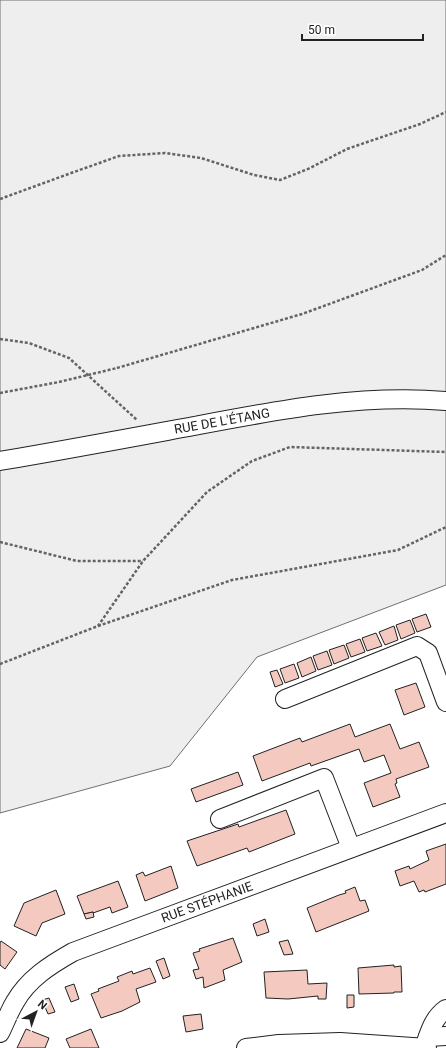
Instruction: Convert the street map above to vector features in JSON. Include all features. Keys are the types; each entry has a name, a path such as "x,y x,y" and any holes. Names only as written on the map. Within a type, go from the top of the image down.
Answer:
{"street":[{"name":"RUE DE L'ÉTANG","path":"0,461 264,413 350,401 417,399 446,401"},
{"path":"285,699 418,646 428,653 446,702"},
{"path":"220,819 324,778 351,848"},
{"name":"RUE STÉPHANIE","path":"0,1033 15,1001 30,982 47,967 73,952 446,813"},
{"path":"426,1045 432,1025 441,1012 446,1009"},
{"path":"246,1048 279,1044 340,1042 426,1045 446,1036"}],"path":[{"path":"0,199 120,156 165,153 201,158 254,175 280,180 308,169 347,149 420,124 446,112"},
{"path":"0,393 59,382 117,368 302,314 422,270 446,255"},
{"path":"0,339 29,343 68,358 152,434"},
{"path":"98,626 143,561 207,492 252,461 290,447 446,452"},
{"path":"0,664 98,626 232,580 398,550 446,527"},
{"path":"0,542 77,561 143,561"}],"shaded area":[{"path":"0,0 446,0 446,585 257,657 170,766 0,813"}],"building":[{"path":"426,614 431,627 417,632 412,619"},
{"path":"410,620 415,633 401,639 396,625"},
{"path":"394,626 398,640 385,645 379,632"},
{"path":"376,633 382,646 367,651 362,638"},
{"path":"360,639 365,652 351,657 346,644"},
{"path":"344,645 349,658 334,664 329,650"},
{"path":"327,651 332,665 318,670 313,656"},
{"path":"311,657 316,671 302,677 297,663"},
{"path":"294,664 299,678 285,683 280,669"},
{"path":"277,670 283,684 275,687 270,672"},
{"path":"416,683 425,707 404,715 395,690"},
{"path":"350,724 355,737 390,724 400,749 419,742 429,767 396,779 397,783 395,784 400,797 373,807 364,783 391,773 384,755 364,762 359,749 311,766 310,763 262,781 253,756 300,738 302,742"},
{"path":"238,772 243,785 196,802 191,789"},
{"path":"286,810 295,834 249,852 247,848 197,866 187,841 238,824 239,827"},
{"path":"446,844 446,884 425,892 424,890 419,892 414,881 400,886 395,871 409,866 410,869 429,860 426,851"},
{"path":"171,866 178,888 145,901 136,875 143,872 145,876"},
{"path":"118,881 128,907 112,913 110,907 93,913 84,914 77,896"},
{"path":"355,887 360,901 365,900 369,911 316,932 307,908 346,893 345,891"},
{"path":"56,890 65,914 42,923 36,936 14,926 24,903"},
{"path":"93,912 94,917 86,919 84,914"},
{"path":"265,919 269,932 257,936 253,924"},
{"path":"233,938 242,962 223,970 225,980 204,988 203,977 196,979 193,970 199,969 193,953 200,951 199,949"},
{"path":"288,940 293,954 284,955 279,942"},
{"path":"1,941 17,952 5,969 0,965"},
{"path":"164,958 170,976 163,979 156,961"},
{"path":"394,965 394,967 401,966 402,992 359,994 358,968"},
{"path":"150,968 156,982 136,989 140,1002 122,1011 101,1018 91,994 99,991 98,989 119,981 117,977 132,971 133,974"},
{"path":"307,970 308,984 327,983 326,999 318,999 318,996 288,999 266,998 264,972"},
{"path":"74,984 79,999 71,1002 65,987"},
{"path":"347,995 354,995 354,1007 347,1008"},
{"path":"49,998 55,1012 48,1014 42,1000"},
{"path":"201,1014 203,1029 186,1032 183,1016"},
{"path":"26,1029 49,1038 45,1048 17,1048"},
{"path":"91,1029 99,1048 70,1048 66,1039"}]}
